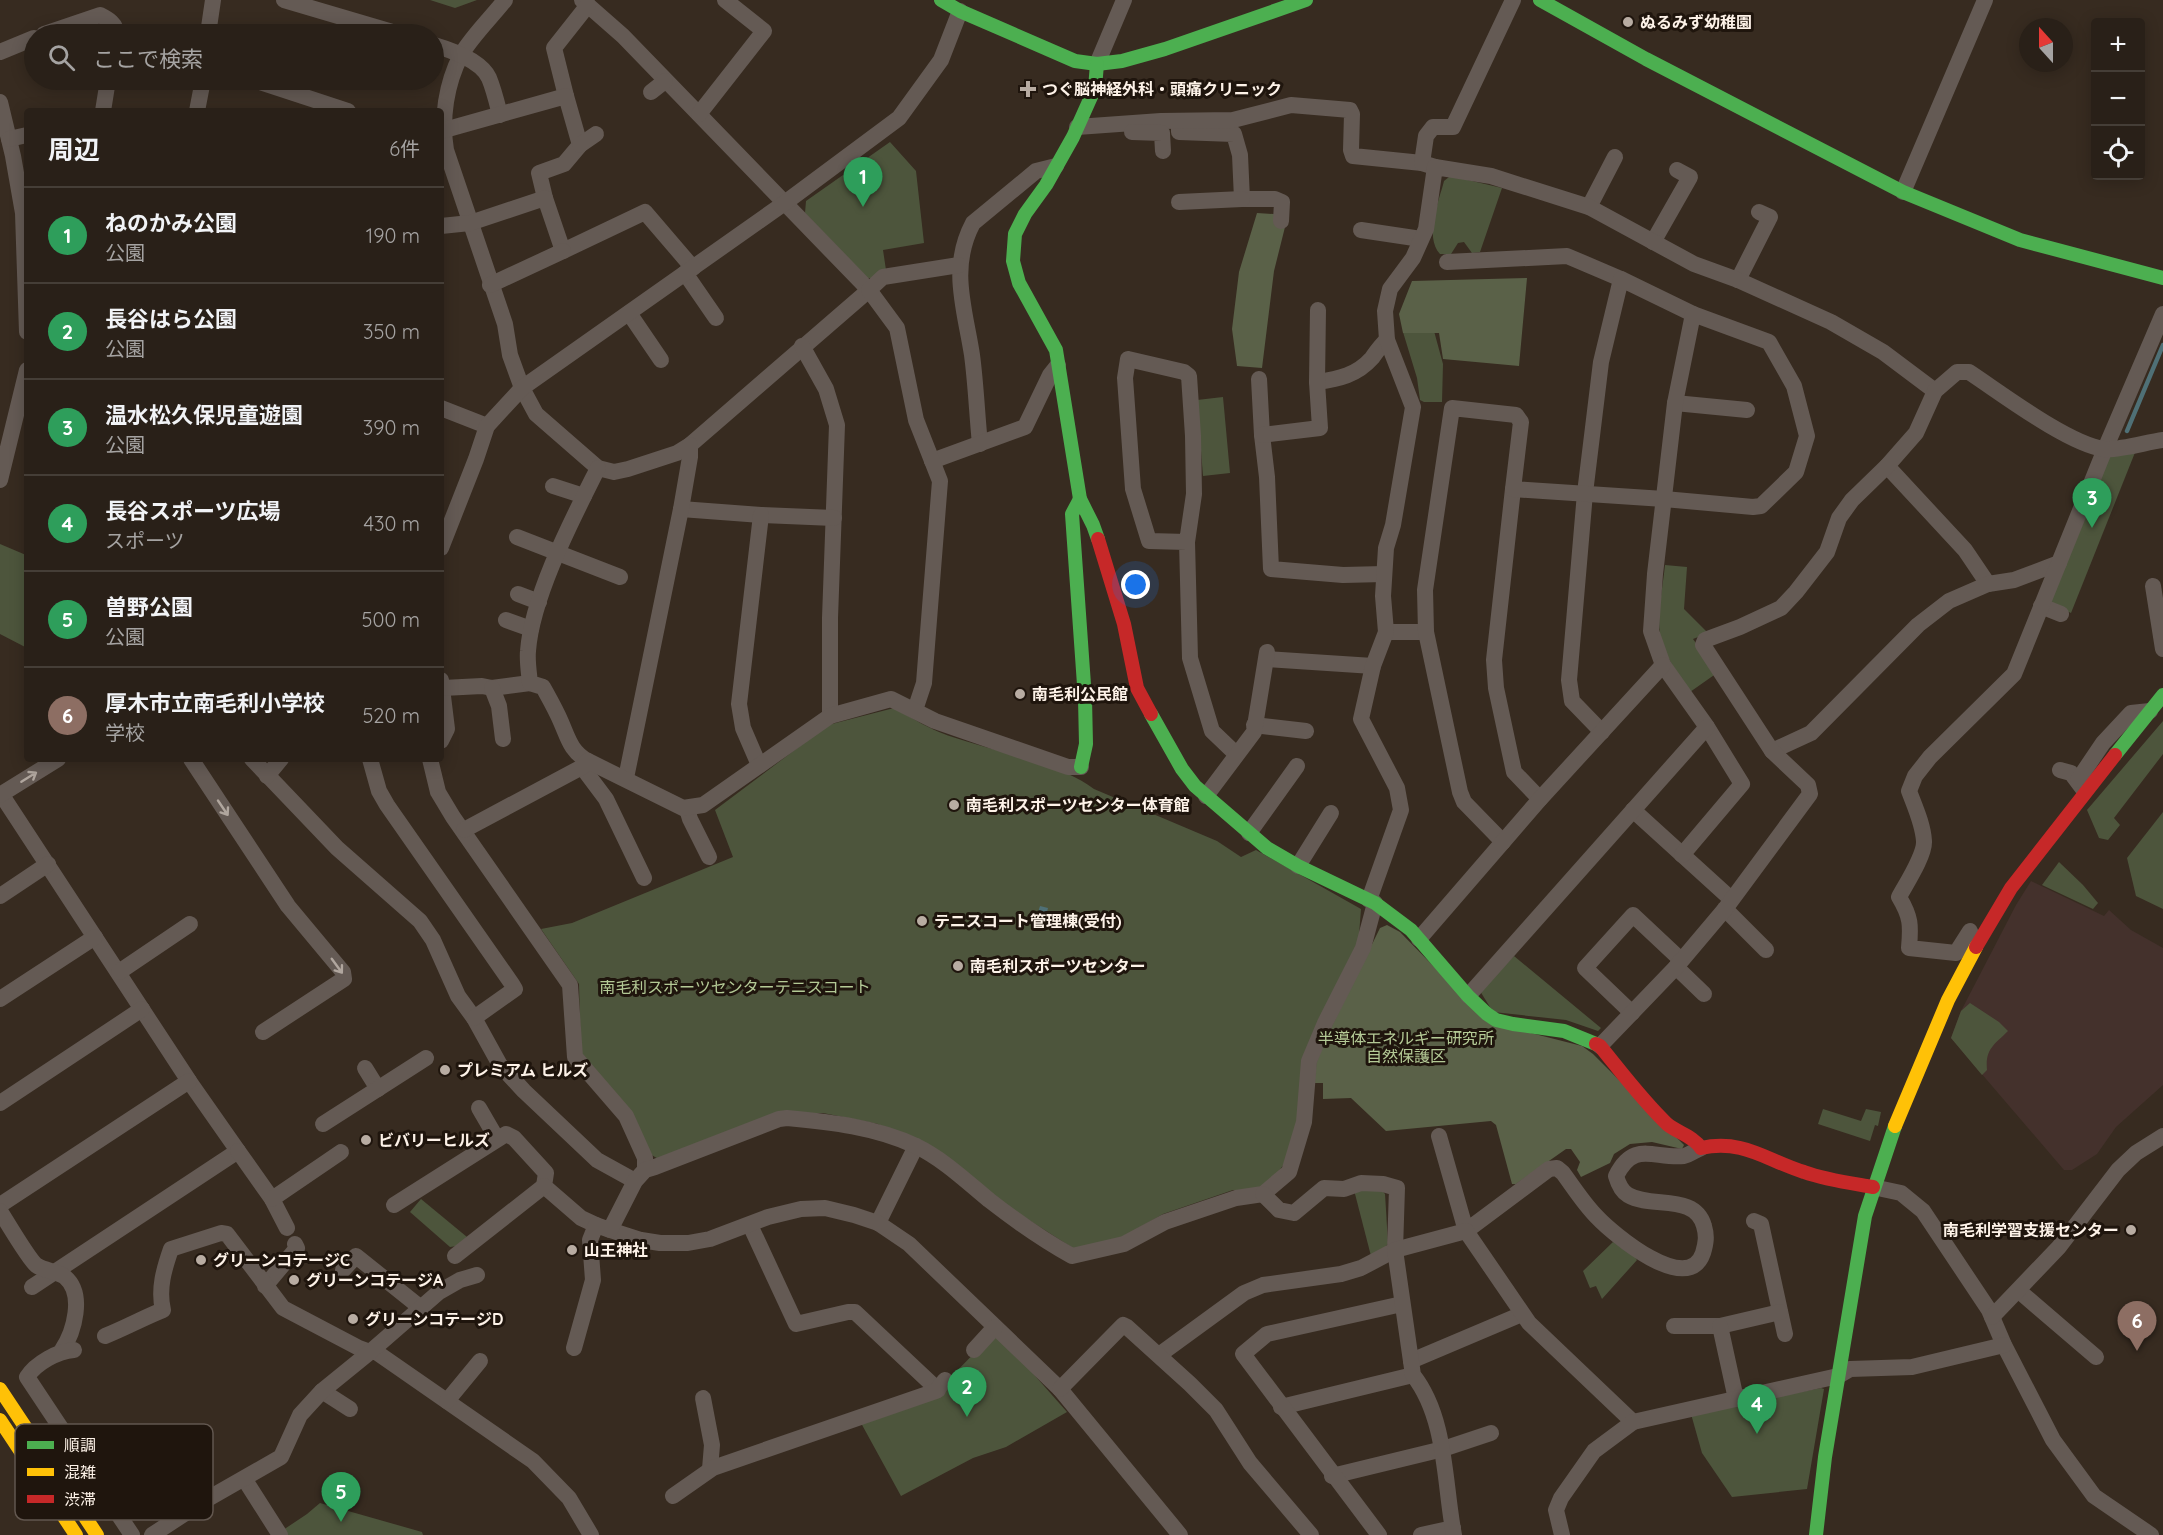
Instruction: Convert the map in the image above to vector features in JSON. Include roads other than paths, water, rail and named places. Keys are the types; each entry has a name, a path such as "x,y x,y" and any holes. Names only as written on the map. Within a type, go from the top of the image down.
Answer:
{"street":[{"path":"209,24 213,0"},
{"path":"284,0 365,24"},
{"path":"444,116 448,87 462,55 505,0"},
{"path":"699,114 764,31 725,0"},
{"path":"941,0 960,11 1075,62 1097,64 1122,61 1154,52 1306,0"},
{"path":"1124,0 1097,64 1095,88 1077,128 1046,186 1025,214 1015,234 1014,261 1019,283 1056,350 1080,499 1093,525 1124,624 1137,688 1182,769 1195,786 1267,848 1298,866 1372,902 1411,930 1468,996 1496,1020 1564,1031 1599,1046 1646,1102 1670,1126 1697,1142 1701,1148"},
{"path":"254,762 337,848 420,921 433,940 458,996 474,1018 500,1065 597,1160 640,1175 655,1167 779,1119 847,1125 881,1133 916,1146 947,1166 1028,1230 1072,1256 1124,1244 1165,1222 1236,1197 1263,1194 1289,1172 1304,1122 1309,1061 1325,1023 1363,948 1372,902 1401,810 1397,788 1361,719 1372,666 1386,632 1383,596 1386,548 1393,525 1413,406 1387,340 1385,311 1390,289 1413,258 1426,229 1429,165 1426,136 1433,127 1453,127 1513,0"},
{"path":"1540,0 1646,59 1903,192 2020,240 2163,278"},
{"path":"1903,192 1985,0"},
{"path":"580,145 554,48 585,2 622,36 786,202 869,290 897,328 916,420 940,486 924,683 915,710"},
{"path":"444,540 488,426 522,388 786,202 899,118 941,60 960,11"},
{"path":"73,24 100,15 111,20 113,24"},
{"path":"0,51 24,42"},
{"path":"444,49 462,55 483,70 488,77 500,115"},
{"path":"651,92 665,81"},
{"path":"103,108 106,90"},
{"path":"198,108 201,90"},
{"path":"284,90 339,108"},
{"path":"444,129 566,96"},
{"path":"0,102 23,213 24,243"},
{"path":"1077,128 1110,124 1241,119 1291,105 1350,110 1353,156 1429,165 1491,177 1567,198 1589,207 1708,271 1738,280 1831,322 1882,352 1935,391"},
{"path":"1179,121 1179,132 1234,134 1240,155 1242,199"},
{"path":"1110,124 1118,132 1162,133 1163,151"},
{"path":"563,251 539,173 564,164 580,145 596,134"},
{"path":"9,139 24,136"},
{"path":"444,140 490,285 505,324 510,355 522,388 536,414 598,468 614,472 677,453 690,445 883,277 959,265"},
{"path":"1589,207 1615,157"},
{"path":"980,444 972,356 960,295 959,265 968,232 973,223 1036,171 1056,166"},
{"path":"1653,242 1690,176"},
{"path":"1179,202 1202,195 1242,199 1275,199 1282,202 1281,221"},
{"path":"444,226 470,223 545,198"},
{"path":"490,285 645,213 689,270 716,318"},
{"path":"1738,280 1770,217"},
{"path":"1361,230 1421,239"},
{"path":"1447,262 1567,256 1693,314 1769,342 1794,386 1807,436 1796,472 1761,506 1513,489"},
{"path":"1602,732 1572,700 1569,680 1585,493 1601,362 1621,279"},
{"path":"1262,435 1320,428 1317,382 1318,310"},
{"path":"628,313 661,360"},
{"path":"1682,855 1742,784 1707,727 1663,665 1651,631 1675,403 1693,314"},
{"path":"1970,931 1956,952 1909,948 1911,922 1899,897 1925,843 1919,816 1909,792 1915,776 1930,757 2014,674 2105,449 2163,314"},
{"path":"1317,382 1340,379 1355,373 1387,340"},
{"path":"802,346 826,389 837,425 830,618 830,716"},
{"path":"1187,542 1149,541 1133,489 1125,378 1128,359 1184,372 1190,376 1194,494 1187,542 1190,658 1212,731 1236,754"},
{"path":"932,461 1025,427 1050,375 1058,365"},
{"path":"1599,1046 1679,964 1728,904 1810,794 1808,785 1772,751 1703,645 1706,640 1781,608 1796,592 1827,552 1839,518 1852,500 1887,466 1916,433 1935,391 1958,372 1969,372 2044,421 2078,440 2105,449 2163,440"},
{"path":"1259,380 1267,477 1270,568 1342,575 1384,574"},
{"path":"0,480 24,382"},
{"path":"1675,403 1739,413"},
{"path":"1503,842 1464,802 1460,792 1426,632 1425,590 1452,408 1516,416 1521,422 1494,660 1496,688 1514,772 1540,800"},
{"path":"444,409 488,426"},
{"path":"626,778 681,509 690,445"},
{"path":"1887,466 1965,550 1988,584"},
{"path":"530,683 528,653 531,629 539,602 558,554 598,468"},
{"path":"553,486 584,496"},
{"path":"464,830 585,764 626,778 687,809 710,801 830,716 891,699 935,721 1068,767 1081,767 1086,744 1085,699 1072,514 1080,499"},
{"path":"681,509 834,518"},
{"path":"759,765 743,728 739,704 761,515"},
{"path":"517,537 611,579"},
{"path":"1772,751 1811,733 1918,625 1949,602 1988,584 2014,580 2059,563"},
{"path":"2153,586 2163,649"},
{"path":"518,594 539,602"},
{"path":"2041,606 2061,614"},
{"path":"506,620 531,629"},
{"path":"1386,632 1426,632"},
{"path":"1206,796 1254,732 1267,655 1372,666"},
{"path":"1419,939 1540,800 1663,665"},
{"path":"444,684 492,688 530,683 543,687 572,747 606,799 644,878"},
{"path":"492,688 500,706 503,739"},
{"path":"1815,1535 1865,1216 1889,1141 1920,1065 1948,1000 1979,942 2011,888 2082,786 2103,743 2131,713 2150,711 2163,695"},
{"path":"444,702 447,729 444,735"},
{"path":"1254,725 1306,731"},
{"path":"1468,996 1707,727"},
{"path":"53,762 0,795 48,864 189,1081 272,1199 287,1228"},
{"path":"193,762 288,906 343,972 344,979 263,1032"},
{"path":"267,777 279,762"},
{"path":"371,762 379,791 387,805 512,984 514,989 474,1018"},
{"path":"431,762 438,792 570,985 575,1057 626,1116 645,1158 640,1175 603,1228 590,1240 593,1280 574,1348"},
{"path":"1249,833 1297,766"},
{"path":"2060,770 2071,774 2082,786"},
{"path":"687,809 709,858"},
{"path":"1634,810 1682,855 1728,904 1766,950"},
{"path":"1298,866 1331,813"},
{"path":"0,896 48,864"},
{"path":"1632,1013 1585,968 1633,915 1704,994"},
{"path":"119,972 190,924"},
{"path":"0,999 95,937"},
{"path":"0,1103 142,1009"},
{"path":"324,1124 426,1058"},
{"path":"365,1068 378,1089"},
{"path":"0,1205 189,1081"},
{"path":"478,1108 497,1139"},
{"path":"394,1205 497,1139 506,1134 514,1138 546,1173 543,1186 455,1256"},
{"path":"1439,1136 1466,1231 1522,1314 1634,1422"},
{"path":"1992,1317 2059,1247 2118,1170 2136,1153 2163,1136"},
{"path":"1159,1355 1244,1293 1263,1286 1341,1274 1361,1268 1395,1250 1466,1231 1549,1169 1557,1168 1563,1173 1596,1217 1620,1238 1644,1254 1675,1269 1692,1267 1702,1257 1707,1238 1697,1212 1688,1207 1628,1195 1618,1184 1616,1176 1623,1162 1640,1153 1686,1156 1714,1143 1741,1146 1813,1176 1901,1193 1923,1211 1992,1317 2053,1440 2094,1496 2151,1535"},
{"path":"878,1223 916,1146"},
{"path":"32,1287 238,1150"},
{"path":"272,1199 341,1152"},
{"path":"1263,1194 1279,1210 1294,1213 1324,1188 1344,1189 1361,1183 1397,1183 1395,1250 1412,1368 1434,1417 1443,1449 1453,1532 1421,1535"},
{"path":"543,1186 581,1218 603,1228 641,1240 660,1243 688,1243 710,1239 768,1217 801,1209 825,1209 878,1223 909,1244 1060,1389 1180,1535"},
{"path":"0,1211 35,1264 65,1277 75,1291 75,1314 66,1344 68,1350 31,1371 27,1377 58,1424"},
{"path":"1754,1221 1761,1224 1785,1334"},
{"path":"673,1496 710,1469 941,1385 855,1312 796,1324 750,1225"},
{"path":"105,1336 163,1310 162,1277 171,1249 221,1233 226,1234 283,1308 370,1352 376,1352 533,1461 568,1498 591,1535"},
{"path":"265,1286 297,1248 295,1244"},
{"path":"344,1270 351,1251 421,1308"},
{"path":"213,1496 281,1457 300,1415 322,1391 439,1292 460,1280 477,1275"},
{"path":"2019,1291 2096,1357"},
{"path":"1379,1535 1332,1476 1243,1354 1268,1334 1402,1304"},
{"path":"1674,1326 1720,1326 1780,1312"},
{"path":"1281,1407 1412,1368 1522,1314"},
{"path":"1060,1389 1123,1325 1127,1326 1216,1410 1250,1463 1306,1533"},
{"path":"1720,1326 1736,1399"},
{"path":"974,1350 995,1327"},
{"path":"1562,1535 1556,1510 1561,1498 1594,1451 1634,1422 1838,1377 1850,1369 1912,1367 2004,1345"},
{"path":"447,1401 480,1361"},
{"path":"0,1389 23,1424"},
{"path":"322,1391 350,1409"},
{"path":"703,1398 712,1445 710,1469"},
{"path":"0,1420 15,1443"},
{"path":"1332,1476 1443,1449 1491,1433"},
{"path":"244,1480 280,1535"},
{"path":"66,1520 76,1535"},
{"path":"87,1520 97,1535"},
{"path":"122,1520 132,1535"},
{"path":"152,1535 175,1520"}],"water":[{"path":"1040,906 1048,908 1043,928 1034,925"}],"waterway":[{"path":"2127,431 2163,345"}],"place":[{"name":"ぬるみず幼稚園","path":"1628,22"},
{"name":"つぐ脳神経外科・頭痛クリニック","path":"1028,89"},
{"name":"ねのかみ公園","path":"863,207"},
{"name":"温水松久保児童遊園","path":"2092,528"},
{"name":"南毛利公民館","path":"1020,694"},
{"name":"南毛利スポーツセンター体育館","path":"954,805"},
{"name":"テニスコート管理棟(受付)","path":"922,921"},
{"name":"南毛利スポーツセンター","path":"958,966"},
{"name":"プレミアム ヒルズ","path":"445,1070"},
{"name":"ビバリーヒルズ","path":"366,1140"},
{"name":"南毛利学習支援センター","path":"2131,1230"},
{"name":"山王神社","path":"572,1250"},
{"name":"グリーンコテージC","path":"201,1260"},
{"name":"グリーンコテージA","path":"294,1280"},
{"name":"グリーンコテージD","path":"353,1319"},
{"name":"厚木市立南毛利小学校","path":"2137,1351"},
{"name":"長谷はら公園","path":"967,1417"},
{"name":"長谷スポーツ広場","path":"1757,1434"},
{"name":"曽野公園","path":"341,1522"}],"park label":[{"name":"南毛利スポーツセンターテニスコート","path":"735,987"},
{"name":"半導体エネルギー研究所 自然保護区","path":"1406,1047"}]}
